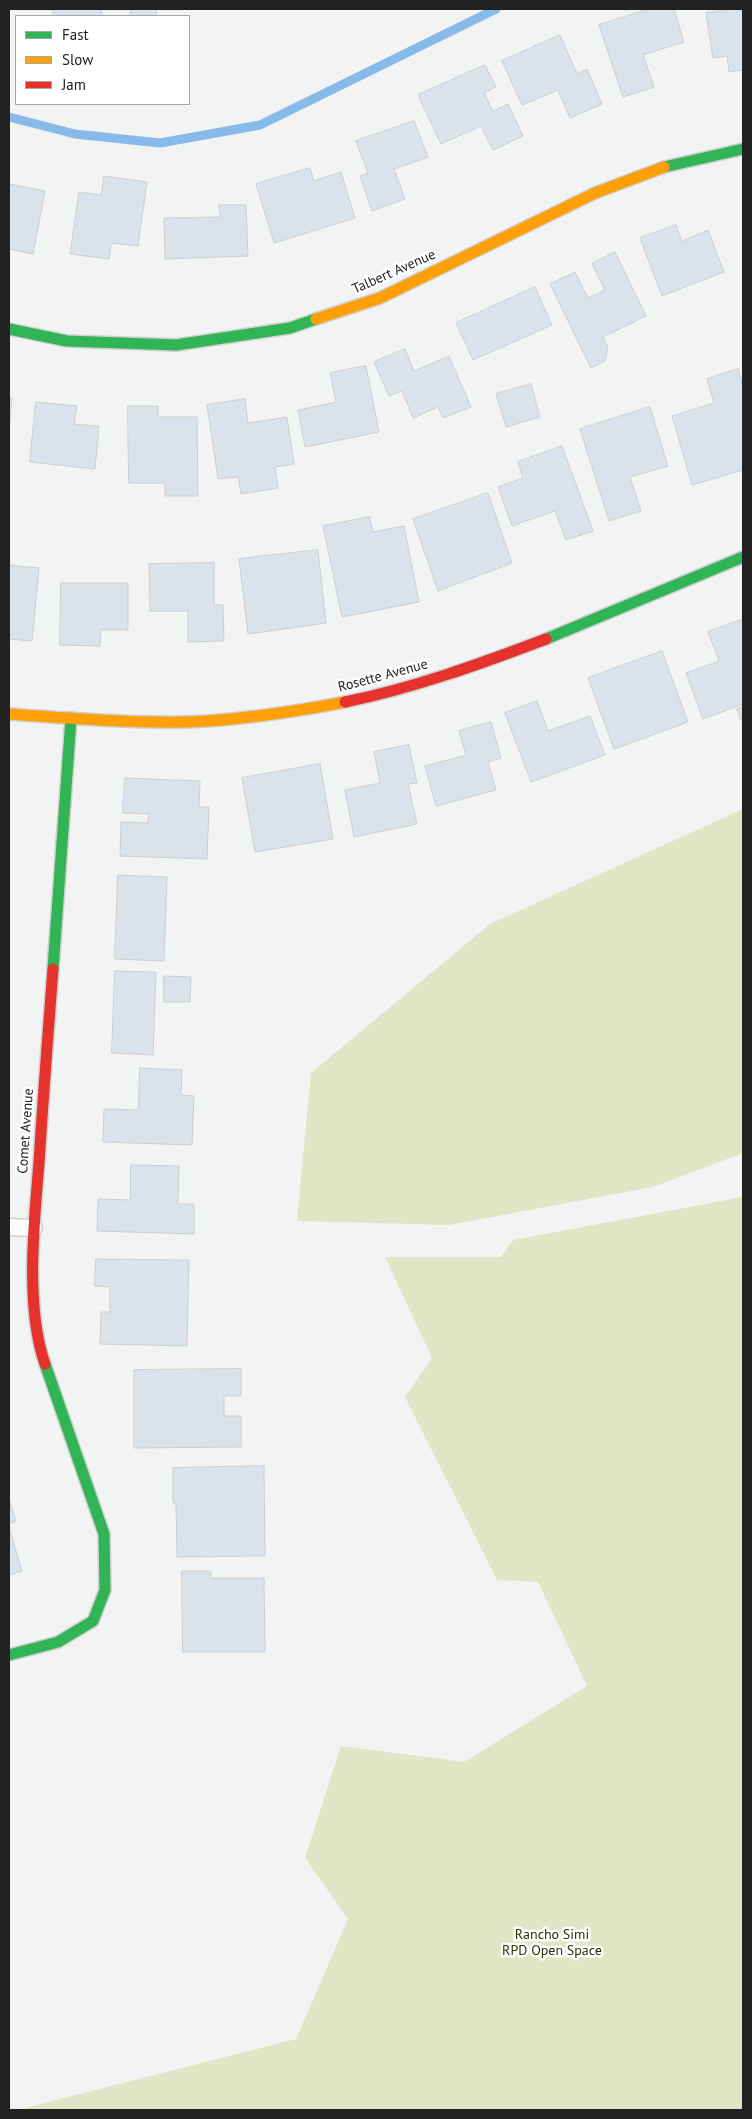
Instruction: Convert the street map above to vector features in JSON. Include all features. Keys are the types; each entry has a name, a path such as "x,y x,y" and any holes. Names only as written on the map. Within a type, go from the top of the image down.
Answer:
{"street":[{"name":"Talbert Avenue","path":"9,329 67,342 176,345 290,328 380,298 604,190 656,169 743,149"},
{"name":"Rosette Avenue","path":"9,714 163,723 244,718 319,707 403,688 501,656 743,557"},
{"name":"Comet Avenue","path":"9,1655 58,1642 93,1621 105,1590 104,1534 40,1350 34,1305 34,1228 71,718"}],"lane":[{"path":"9,1227 34,1228"}],"green space":[{"path":"743,809 743,1153 653,1187 449,1225 297,1221 311,1073 490,924"},
{"name":"Rancho Simi RPD Open Space","path":"743,1197 743,2110 17,2110 296,2039 348,1919 305,1858 341,1746 464,1762 587,1686 538,1582 497,1580 405,1397 432,1358 385,1257 501,1257 513,1240"}],"building":[{"path":"44,9 102,9 101,15 52,15 53,11"},
{"path":"131,9 157,9 156,15 131,15"},
{"path":"649,9 674,9 684,42 643,55 654,87 623,97 599,25"},
{"path":"743,9 743,70 729,72 727,56 713,58 706,13"},
{"path":"560,35 577,74 587,69 602,104 570,118 558,90 522,105 502,61"},
{"path":"485,65 496,87 484,93 493,111 508,104 523,136 493,150 481,126 441,144 418,95"},
{"path":"414,121 428,157 394,169 405,199 372,211 360,176 368,173 356,141"},
{"path":"310,168 314,181 341,172 355,218 274,243 256,184"},
{"path":"104,176 147,182 138,246 111,243 109,259 70,254 79,192 101,195"},
{"path":"9,184 45,191 33,254 9,249"},
{"path":"219,205 246,205 248,256 165,259 164,218 220,217"},
{"path":"676,225 682,241 708,230 724,272 662,296 640,238"},
{"path":"615,252 646,316 603,337 608,348 605,361 591,368 550,284 575,272 588,298 605,290 592,264"},
{"path":"535,287 552,325 473,360 456,323"},
{"path":"405,349 414,371 449,356 471,407 443,418 438,407 413,418 402,391 389,396 374,362"},
{"path":"366,366 379,432 305,447 298,410 336,402 330,373"},
{"path":"738,369 743,387 743,470 692,485 672,416 714,403 707,379"},
{"path":"531,384 540,417 506,427 496,394"},
{"path":"9,398 12,398 9,431"},
{"path":"245,399 248,423 287,417 294,464 275,467 278,488 241,494 238,477 218,479 207,405"},
{"path":"36,402 77,406 74,424 99,426 95,469 30,462"},
{"path":"128,406 158,406 158,417 197,417 198,496 165,496 165,483 129,483"},
{"path":"650,407 668,466 630,477 641,511 609,521 580,429"},
{"path":"562,446 593,531 566,540 555,511 512,526 498,487 523,478 518,462"},
{"path":"488,493 512,563 438,591 413,519"},
{"path":"370,517 373,532 404,526 419,602 342,617 323,526"},
{"path":"318,550 326,623 248,634 239,559"},
{"path":"214,563 214,605 223,605 224,641 188,642 188,611 150,611 149,564"},
{"path":"9,565 39,568 32,641 9,639"},
{"path":"61,583 128,583 128,630 101,630 100,646 60,645"},
{"path":"743,619 743,704 703,719 686,673 719,661 708,632"},
{"path":"662,651 688,722 614,749 588,678"},
{"path":"537,701 548,731 590,716 605,755 531,782 505,713"},
{"path":"743,707 743,719 741,720 737,709"},
{"path":"491,722 501,758 488,762 496,790 436,806 425,766 466,755 459,731"},
{"path":"409,745 417,783 408,784 417,824 354,837 345,790 380,783 374,752"},
{"path":"320,764 333,839 255,852 242,778"},
{"path":"125,778 200,781 199,807 209,807 207,859 120,856 121,822 148,823 149,814 123,813"},
{"path":"118,875 167,877 164,961 115,959"},
{"path":"115,971 156,972 153,1055 112,1053"},
{"path":"164,976 191,977 190,1002 164,1002"},
{"path":"140,1068 182,1070 181,1095 194,1096 192,1145 103,1142 104,1109 138,1110"},
{"path":"131,1165 179,1166 178,1204 194,1204 194,1234 97,1231 98,1199 130,1200"},
{"path":"96,1259 189,1260 187,1346 100,1344 101,1312 110,1312 110,1287 95,1286"},
{"path":"241,1369 241,1396 224,1396 224,1416 241,1416 241,1447 134,1448 134,1370"},
{"path":"264,1466 265,1556 177,1557 176,1503 173,1503 173,1468"},
{"path":"9,1499 16,1521 9,1524"},
{"path":"9,1527 22,1571 9,1575"},
{"path":"182,1571 211,1571 211,1578 264,1578 265,1652 183,1652"}],"waterway":[{"path":"9,117 75,134 160,143 260,125 496,9"}],"traffic: fast":[{"path":"664,167 743,149"},
{"path":"9,329 67,341 176,345 290,328 316,319"},
{"path":"546,639 743,557"},
{"path":"53,969 71,718"},
{"path":"9,1655 58,1642 93,1621 105,1590 104,1534 45,1364"}],"traffic: slow":[{"path":"316,319 380,298 595,193 664,167"},
{"path":"9,714 120,721 187,722 266,715 345,702"}],"traffic: jam":[{"path":"345,702 422,683 546,639"},
{"path":"45,1364 35,1317 33,1238 53,969"}]}
